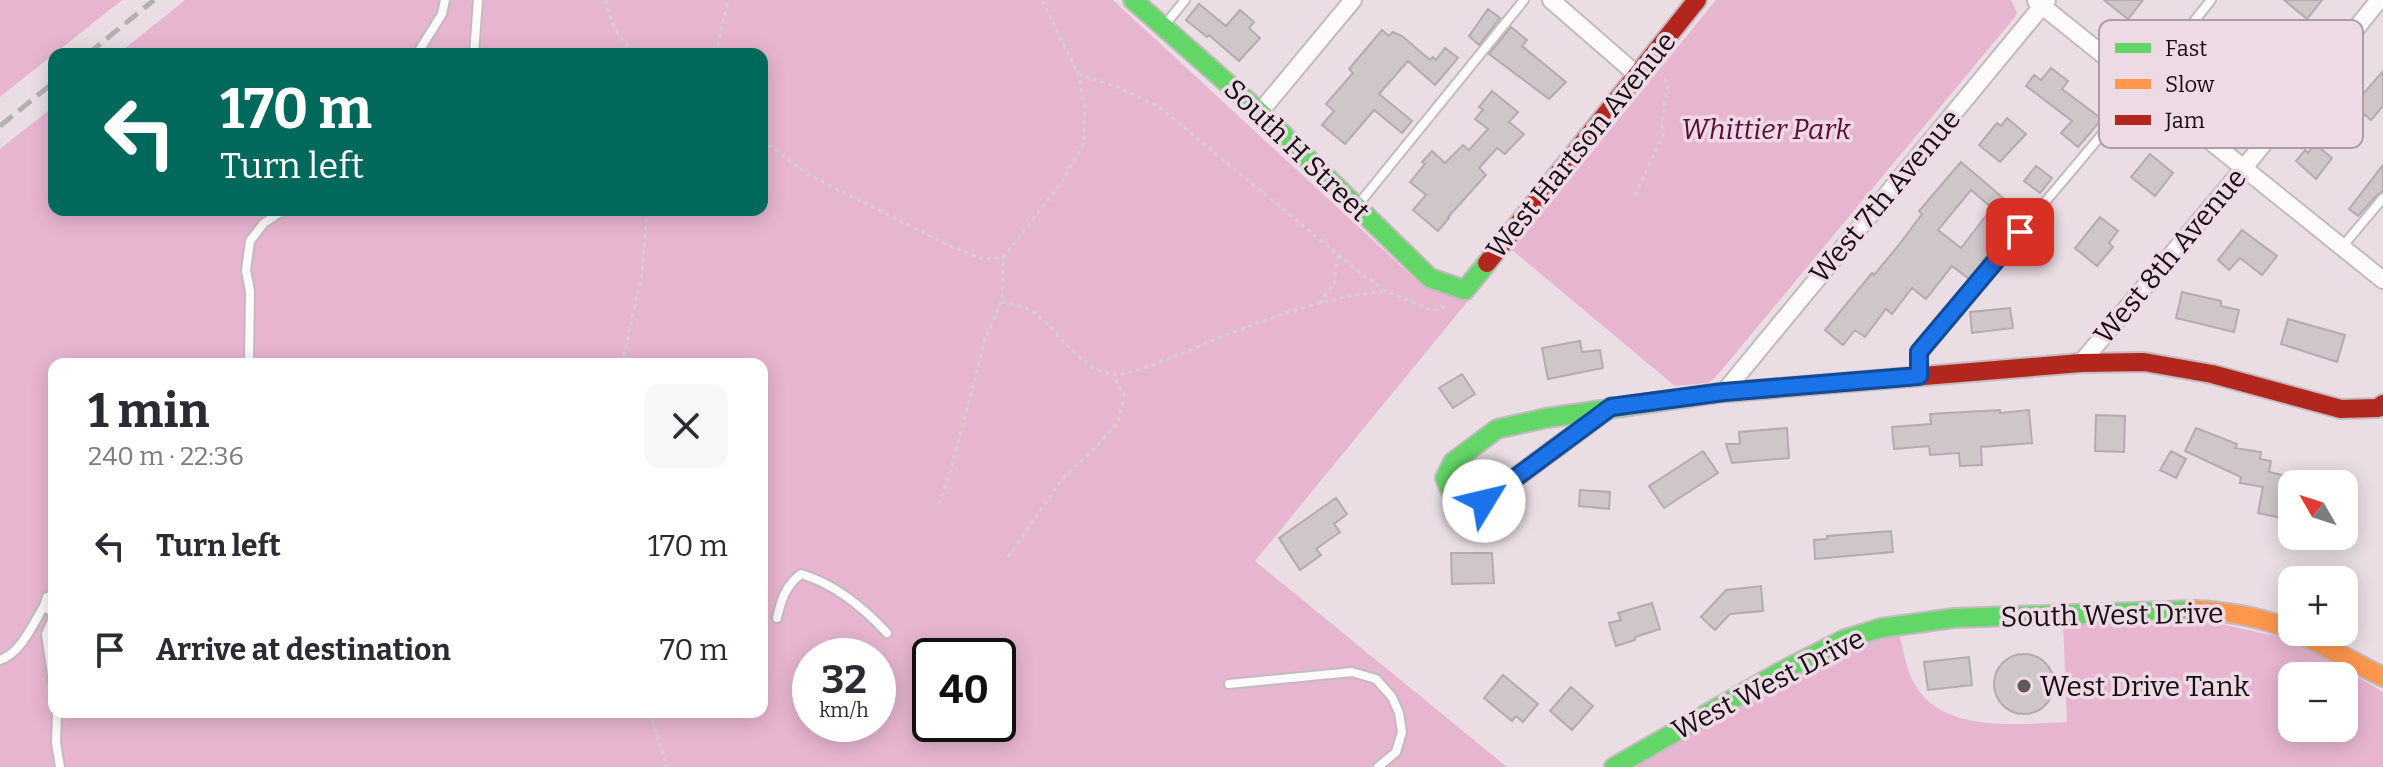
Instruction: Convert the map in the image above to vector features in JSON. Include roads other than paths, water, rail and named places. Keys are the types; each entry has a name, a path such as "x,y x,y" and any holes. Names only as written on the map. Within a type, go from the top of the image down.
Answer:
{"street":[{"name":"South H Street","path":"1133,0 1260,112 1430,278 1465,290"},
{"path":"1260,112 1353,0"},
{"path":"1551,0 1640,68"},
{"name":"West Hartson Avenue","path":"1465,290 1697,0"},
{"name":"West 8th Avenue","path":"2363,20 2379,0"},
{"path":"2041,2 2099,52"},
{"name":"West 7th Avenue","path":"1724,392 2041,2"},
{"path":"2217,148 2383,280"},
{"name":"West 8th Avenue","path":"2081,363 2260,148"},
{"path":"1611,407 1484,501 1468,504 1457,499 1448,489 1445,478 1453,462 1497,429 1611,407 1724,392 2081,363 2144,362 2212,374 2341,409 2378,408 2383,404"},
{"name":"South West Drive","path":"1977,617 2178,609 2236,614 2278,623"},
{"name":"West West Drive","path":"1614,767 1761,681 1859,634 1914,623 1977,617"},
{"name":"South West Drive","path":"2323,646 2383,677"}],"lane":[{"path":"421,48 442,14 445,0"},
{"path":"474,48 478,0"},
{"path":"1163,27 1185,0"},
{"path":"1357,206 1524,0"},
{"path":"2195,20 2211,0"},
{"path":"1919,376 1919,352 2099,138"},
{"path":"2342,247 2383,198"},
{"path":"249,358 250,291 246,270 250,241 264,223 275,216"},
{"path":"777,618 781,601 791,582 801,574 836,589 887,633"},
{"path":"0,660 17,649 48,597"},
{"path":"44,606 48,610"},
{"path":"1229,684 1352,672 1376,679 1392,697 1402,732 1396,752 1378,767"},
{"path":"57,718 56,743 60,767"}],"railway":[{"path":"95,48 154,0"},
{"path":"0,126 48,87"}],"place":[{"name":"West Drive Tank","path":"2024,686"}],"park label":[{"name":"Whittier Park","path":"1766,129"}]}
